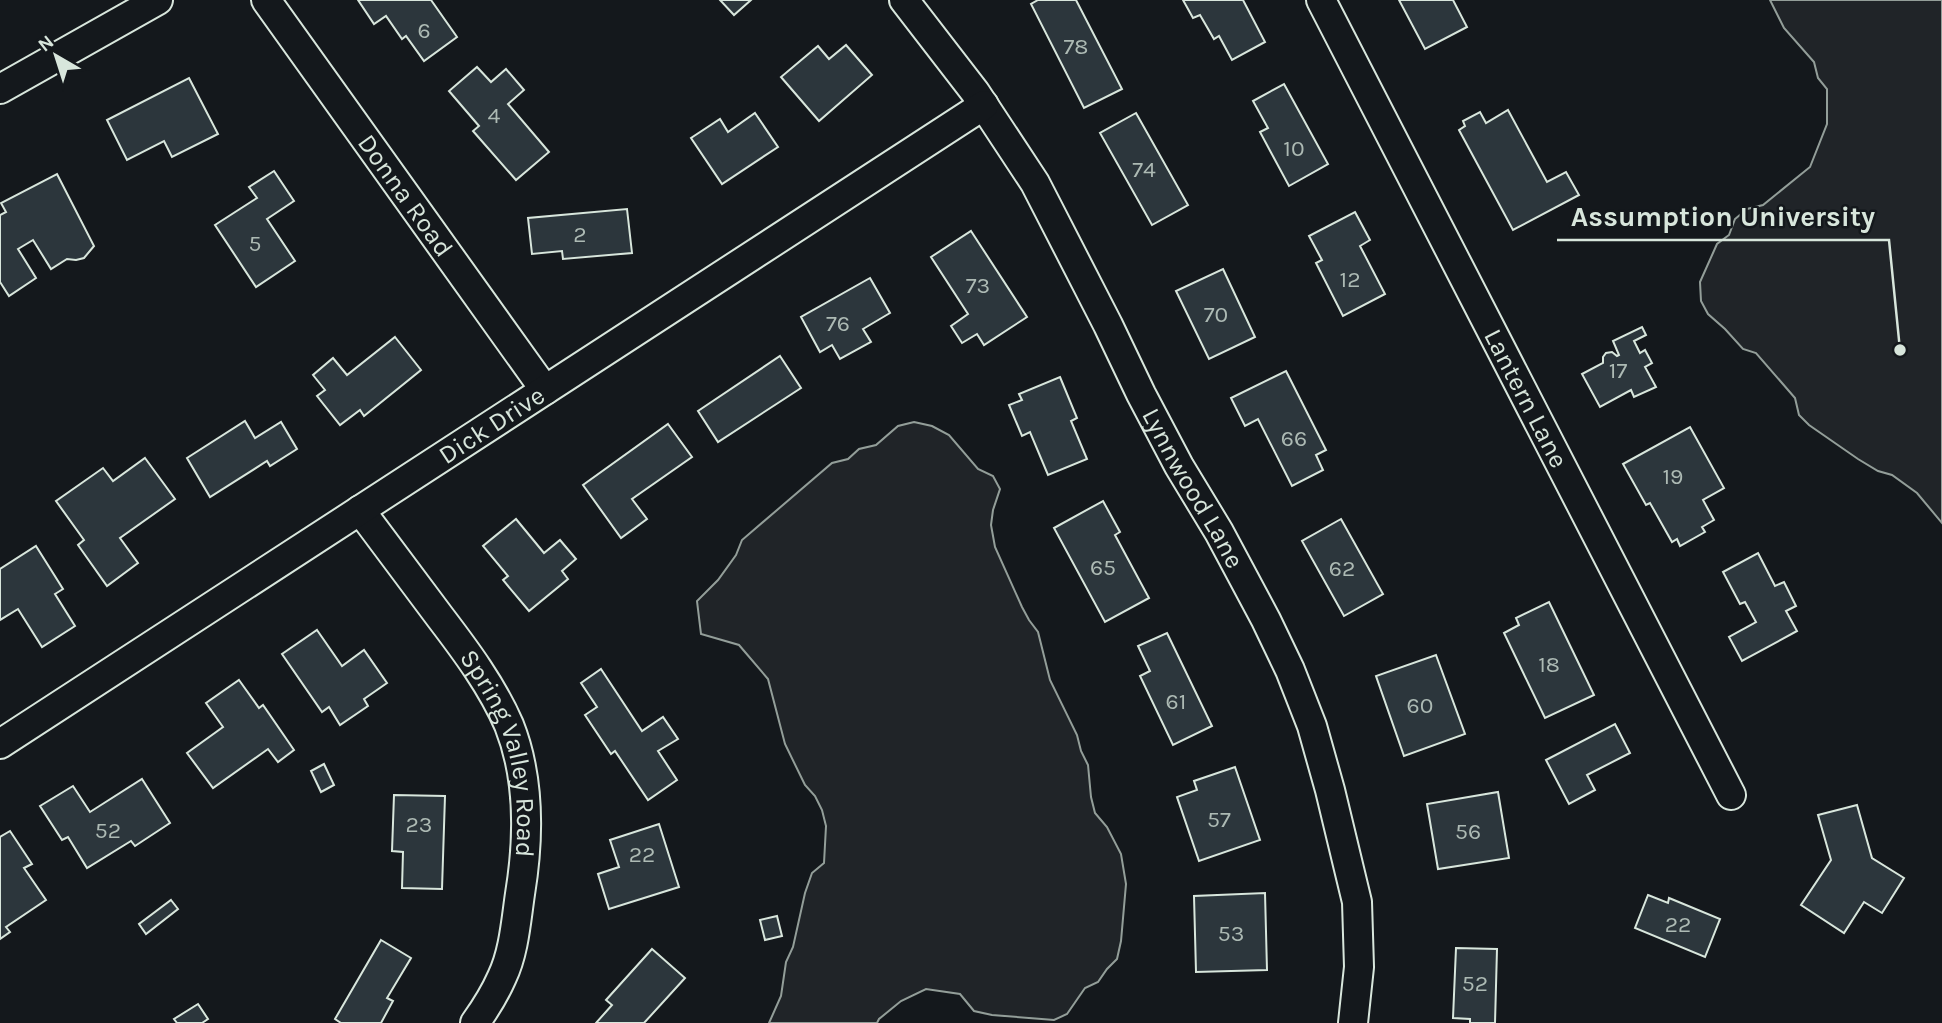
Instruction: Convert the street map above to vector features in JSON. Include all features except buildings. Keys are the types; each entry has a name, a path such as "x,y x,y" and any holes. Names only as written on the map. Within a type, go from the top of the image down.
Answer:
{"street":[{"path":"0,89 158,0"},
{"name":"Donna Road","path":"266,0 545,390"},
{"name":"Lynnwood Lane","path":"904,0 984,105 1035,183 1140,394 1260,609 1295,682 1312,726 1357,902 1359,967 1353,1023"},
{"name":"Lantern Lane","path":"1321,0 1731,795"},
{"name":"Dick Drive","path":"0,744 984,105"},
{"name":"Spring Valley Road","path":"360,510 471,659 493,693 509,727 520,764 527,819 524,866 513,942 503,976 475,1023"}],"shaded area":[{"path":"1770,0 1942,0 1942,523 1917,493 1892,475 1878,471 1858,459 1809,425 1799,415 1795,398 1756,353 1743,349 1708,314 1701,301 1700,282 1717,244 1729,235 1735,219 1747,209 1763,205 1810,167 1827,124 1827,89 1818,78 1814,62 1784,28"},
{"path":"914,422 932,426 949,435 978,469 993,476 1000,489 991,525 995,547 1022,607 1038,632 1050,680 1077,735 1088,765 1095,813 1107,827 1121,854 1126,884 1117,959 1098,982 1085,988 1067,1014 1054,1020 974,1011 960,994 926,989 901,1001 877,1023 769,1023 781,996 786,962 793,947 805,893 812,873 824,863 826,826 815,796 805,785 785,744 768,679 739,645 701,634 697,601 718,580 736,555 742,540 832,463 848,459 859,449 876,445 898,426"}],"place":[{"name":"Assumption University","path":"1900,350"}]}
